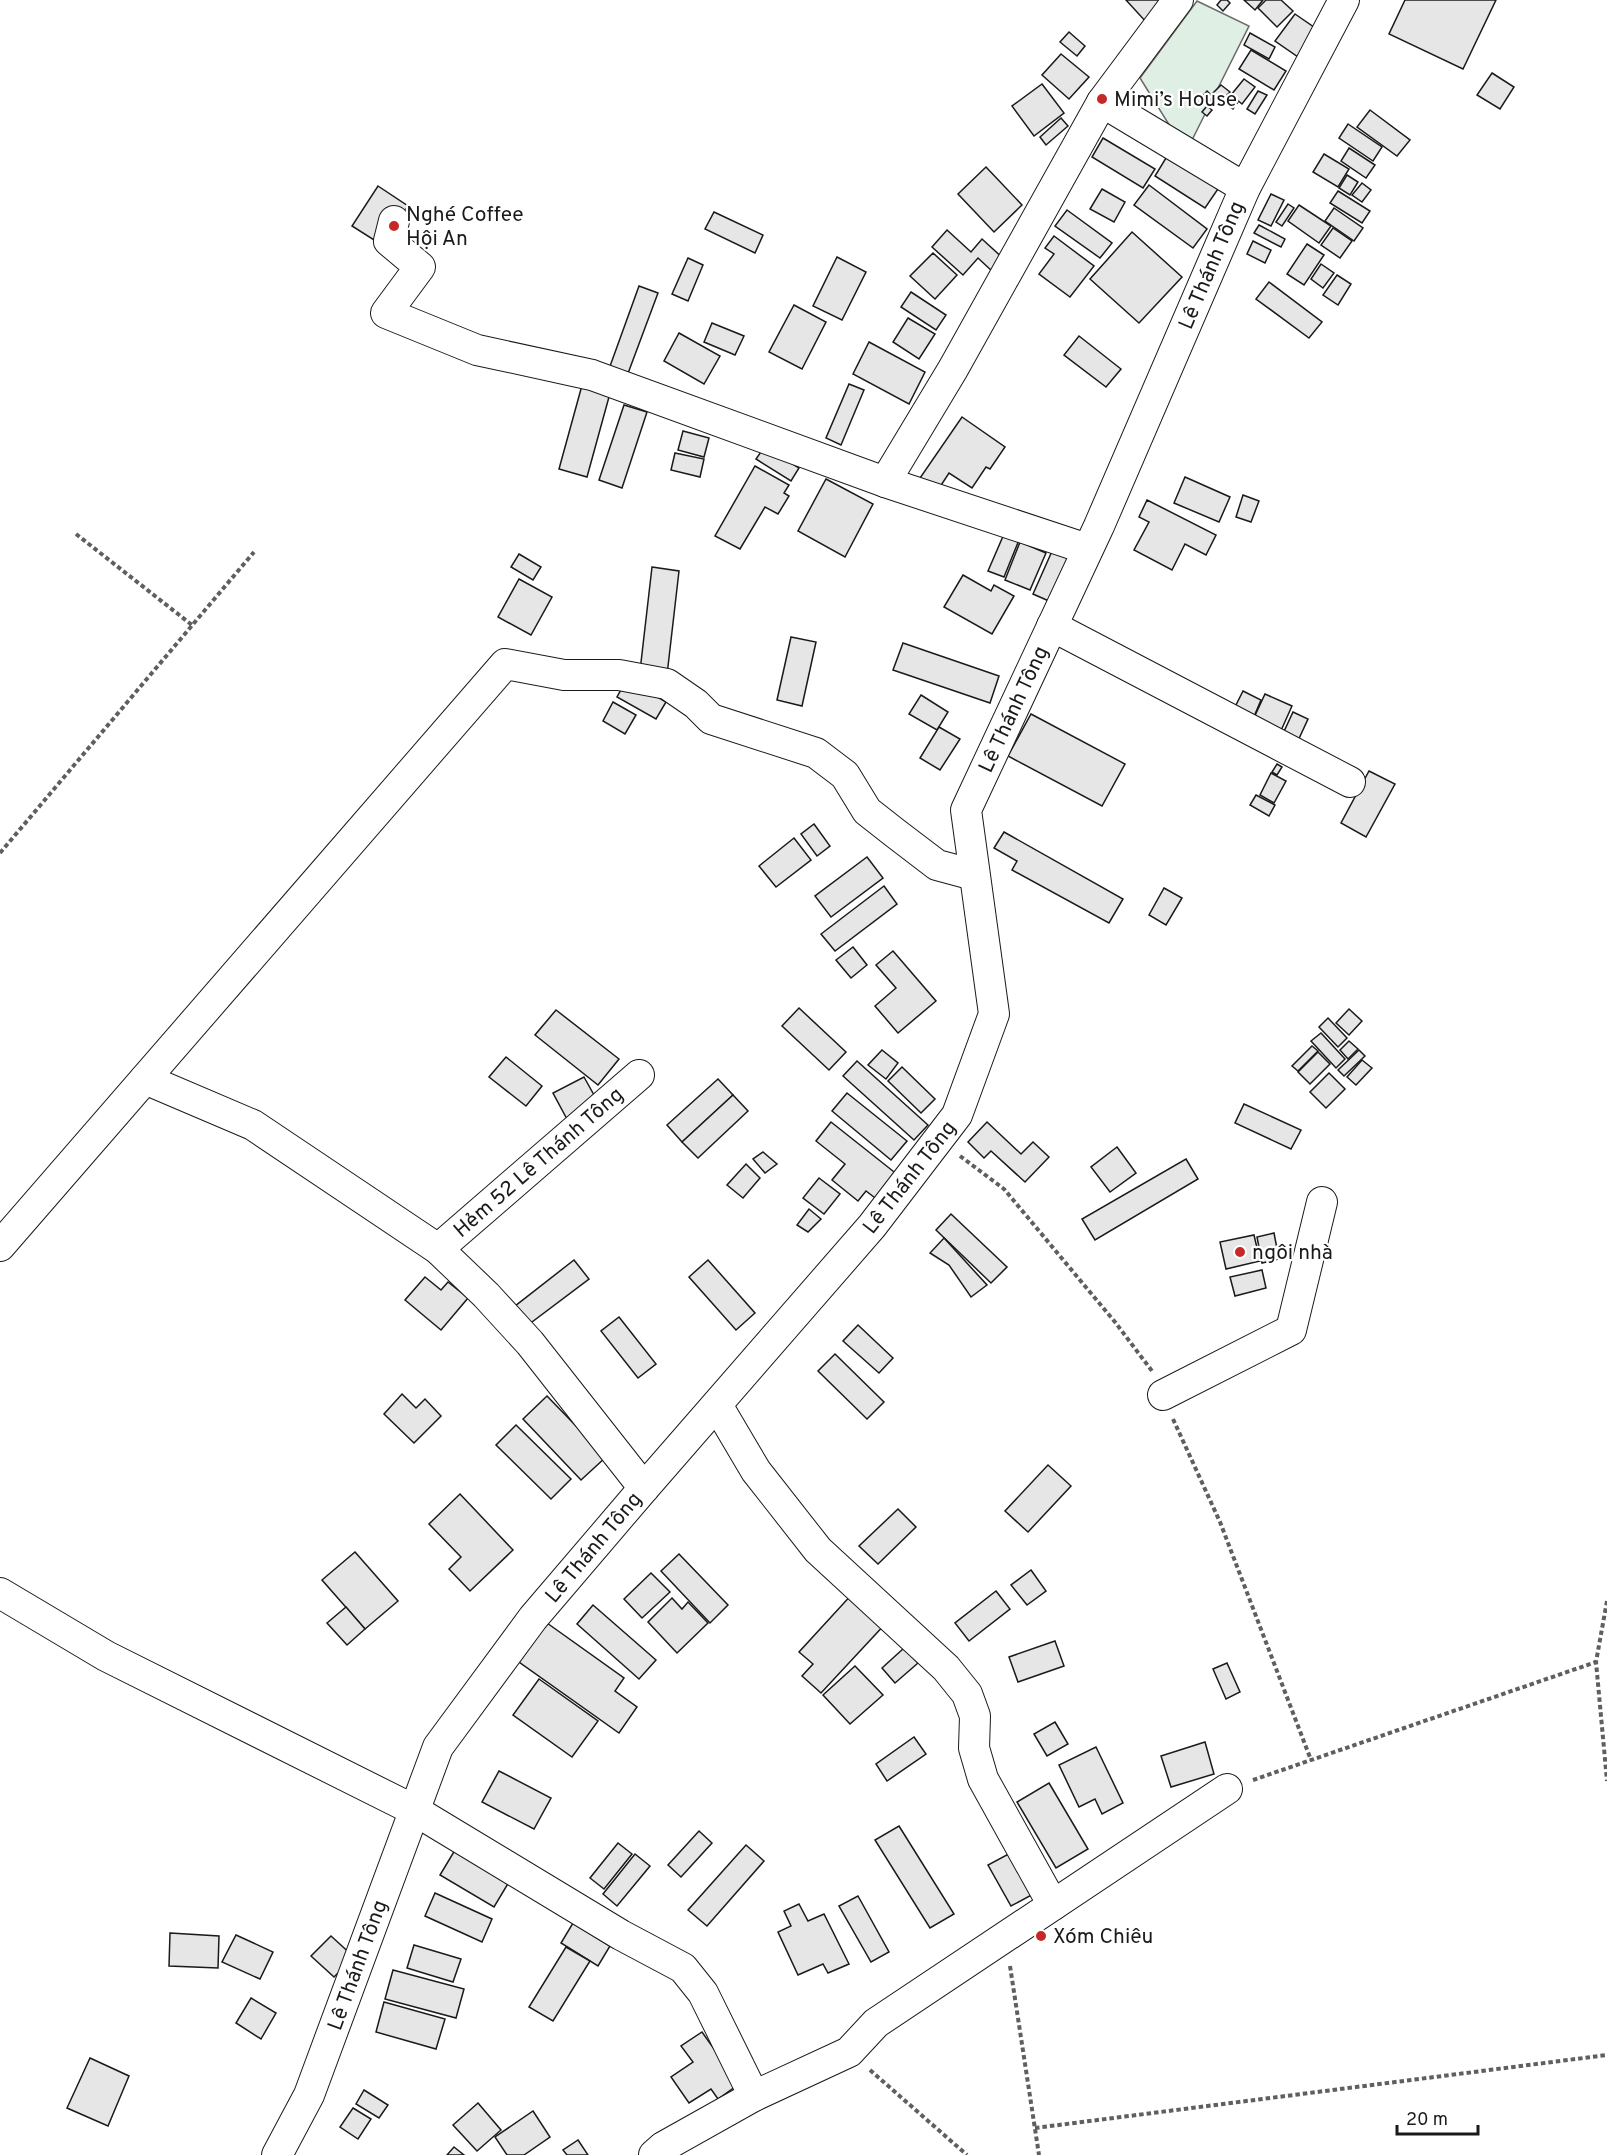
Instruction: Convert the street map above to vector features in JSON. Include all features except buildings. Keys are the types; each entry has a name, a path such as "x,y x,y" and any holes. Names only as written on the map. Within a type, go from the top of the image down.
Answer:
{"street":[{"path":"885,482 953,369 1102,102 1178,0"},
{"name":"Lê Thánh Tông","path":"277,2155 309,2095 438,1747 532,1618 872,1226 957,1114 994,1014 966,810 1087,549 1245,188 1344,0"},
{"path":"1102,102 1245,188"},
{"path":"394,221 389,241 420,267 386,313 477,350 592,375 885,482 1087,549"},
{"path":"1052,626 1350,782"},
{"path":"0,1246 505,664 564,675 619,675 667,684 696,704 711,719 816,753 845,775 867,811 895,833 938,865 974,875"},
{"name":"Hẻm 52 Lê Thánh Tông","path":"438,1249 639,1075"},
{"path":"146,1079 253,1125 438,1249 486,1294 530,1343 644,1488"},
{"path":"1162,1395 1291,1330 1322,1202"},
{"path":"717,1405 756,1471 818,1550 946,1668 967,1695 975,1716 974,1748 983,1779 1053,1905"},
{"path":"0,1593 106,1656 414,1810 621,1935 683,1968 703,1993 754,2096"},
{"path":"654,2155 678,2138 754,2096 849,2052 876,2023 1227,1789"}],"path":[{"path":"76,534 192,625"},
{"path":"0,853 254,552"},
{"path":"938,1140 1005,1189 1115,1322 1152,1371 1220,1522 1311,1760"},
{"path":"1607,1600 1596,1662 1607,1780"},
{"path":"1227,1789 1596,1662"},
{"path":"1006,1936 1039,2155"},
{"path":"849,2052 967,2155"},
{"path":"1035,2128 1607,2055"}],"green space":[{"path":"1197,1 1249,26 1186,152 1140,78"}],"place":[{"name":"Mimi’s House","path":"1102,99"},
{"name":"Nghé Coffee Hội An","path":"394,226"},
{"name":"ngôi nhà","path":"1240,1252"},
{"name":"Xóm Chiêu","path":"1041,1936"}]}
